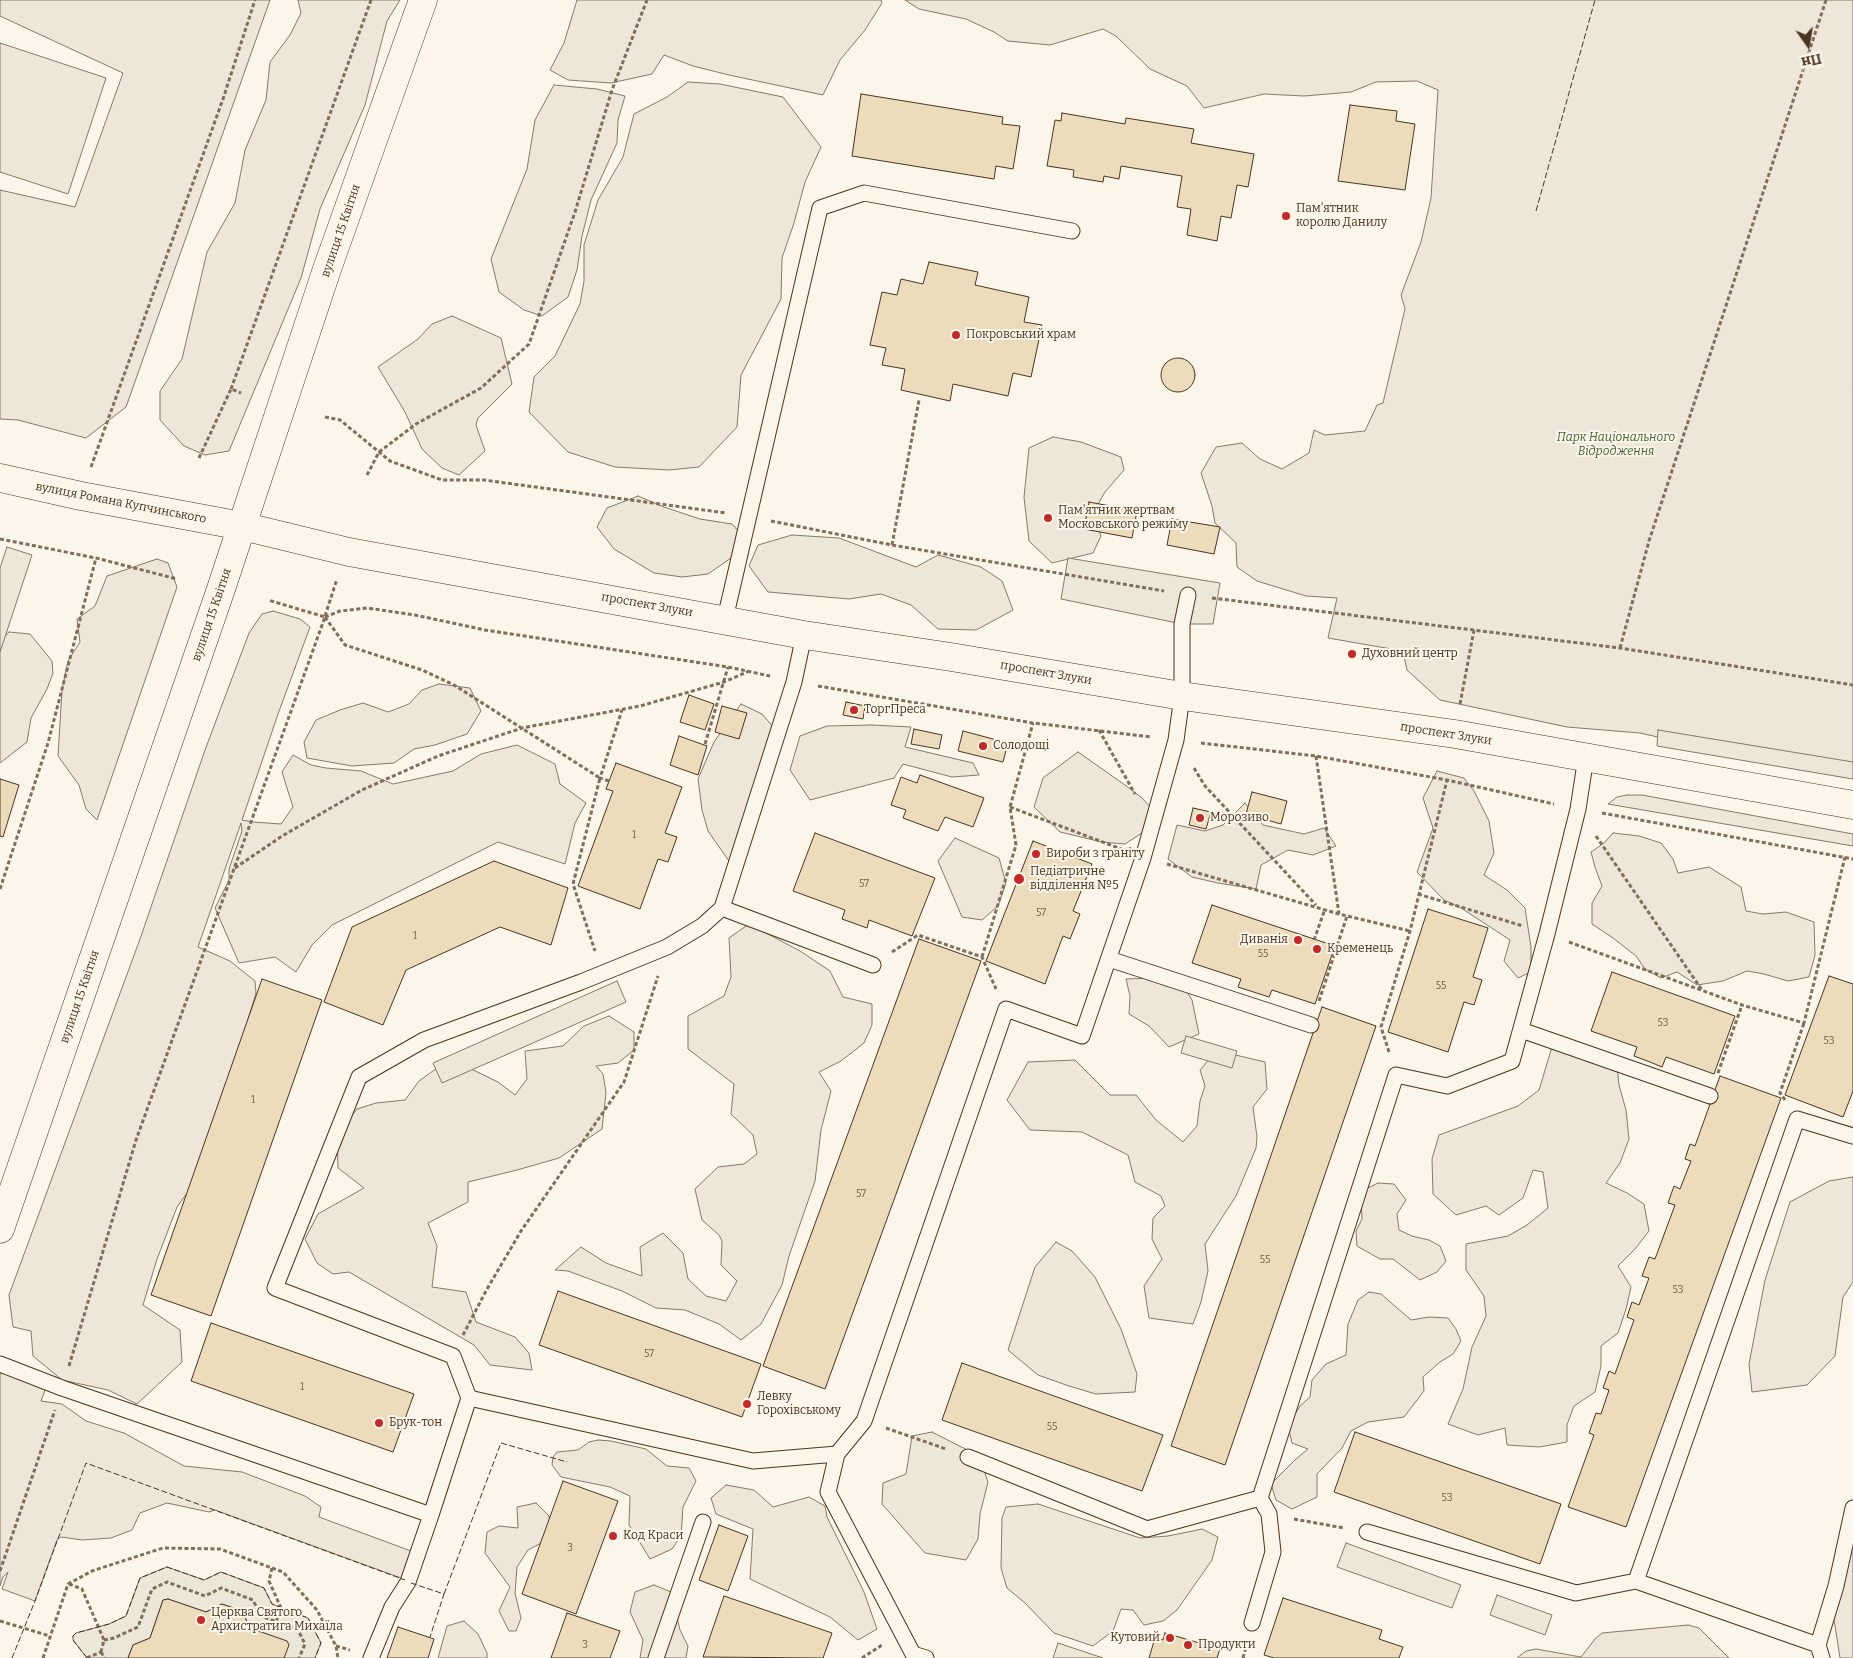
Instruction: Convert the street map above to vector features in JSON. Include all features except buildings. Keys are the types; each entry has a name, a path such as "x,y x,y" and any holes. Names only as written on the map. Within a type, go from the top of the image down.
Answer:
{"main road":[{"name":"вулиця 15 Квітня","path":"0,1229 221,589 324,278 423,0"},
{"name":"вулиця Романа Купчинського","path":"0,478 81,496 242,526"},
{"name":"проспект Злуки","path":"242,526 349,552 725,619 804,635 951,657 1182,696 1455,734 1853,805"}],"lane":[{"path":"725,619 820,208 864,193 1072,232"},
{"path":"926,1658 913,1654 828,1492 837,1454 864,1421 1006,1010 1082,1036 1153,827 1176,740 1182,696 1182,624 1188,595"},
{"path":"371,1658 392,1607 408,1582 432,1515 469,1398 453,1356 275,1288 358,1077 424,1040 602,974 667,947 702,926 722,908 794,682 804,635"},
{"path":"1252,1623 1273,1552 1269,1514 1260,1498 1396,1075 1447,1086 1512,1061 1522,1030 1578,809 1586,757"},
{"path":"722,908 873,965"},
{"path":"1108,959 1311,1025"},
{"path":"1522,1030 1710,1096"},
{"path":"1636,1581 1797,1119 1853,1136"},
{"path":"0,1364 62,1388 432,1515"},
{"path":"469,1398 753,1461 837,1454"},
{"path":"968,1457 1147,1529 1260,1498"},
{"path":"1367,1532 1576,1593 1636,1581 1820,1652 1853,1508"},
{"path":"656,1658 703,1522"}],"path":[{"path":"81,496 223,99 255,0"},
{"path":"199,458 232,389 371,0"},
{"path":"367,475 379,452 416,424 481,388 529,344 575,212 612,90 647,0"},
{"path":"1620,648 1649,541 1826,0"},
{"path":"232,389 242,393"},
{"path":"892,545 919,400"},
{"path":"325,417 340,420 390,461 442,480 484,480 749,517 892,545 1188,595 1620,648 1853,685"},
{"path":"0,539 96,558 177,580"},
{"path":"0,889 48,743 96,558"},
{"path":"0,1571 62,1388 136,1140 325,617 339,573"},
{"path":"268,600 325,617 345,645 422,670 454,684 600,778 609,781"},
{"path":"325,617 340,611 367,608 485,630 728,667 794,682 950,710 1176,740 1316,756 1446,780 1578,809 1853,859"},
{"path":"1460,705 1474,630"},
{"path":"705,744 728,667"},
{"path":"234,869 282,836 362,790 438,756 522,728 622,710 724,682 749,671"},
{"path":"602,974 573,884 600,778 622,710"},
{"path":"1006,1010 982,957 1016,845 1010,808 1033,722"},
{"path":"1099,729 1153,827"},
{"path":"1176,740 1205,786 1316,906"},
{"path":"1316,756 1339,914"},
{"path":"1396,1075 1381,1027 1410,931 1446,780"},
{"path":"1010,808 1143,858 1339,914 1410,931"},
{"path":"1578,809 1702,990"},
{"path":"1797,1119 1780,1093 1804,1023 1845,857"},
{"path":"1418,894 1547,934 1742,1005 1804,1023"},
{"path":"1314,940 1325,909"},
{"path":"1311,1025 1347,916"},
{"path":"873,965 918,935 982,957"},
{"path":"453,1356 487,1289 521,1231 624,1082 667,947"},
{"path":"1710,1096 1742,1005"},
{"path":"864,1421 939,1446"},
{"path":"1269,1514 1367,1532"},
{"path":"43,1658 68,1584 92,1571 163,1548 220,1549 283,1572 317,1610 336,1646 338,1658"},
{"path":"272,1568 269,1582 281,1608 276,1622"},
{"path":"104,1640 114,1638 138,1627 152,1589 167,1582 205,1596 221,1588 253,1600 261,1616 298,1630 305,1644 300,1658"},
{"path":"68,1584 82,1589 104,1640 101,1652 105,1658"},
{"path":"0,1620 50,1636"},
{"path":"87,1658 101,1652"}],"green space":[{"path":"0,0 270,0 126,407 86,438 18,420 0,419 0,190 75,207 123,73 0,16"},
{"path":"298,0 400,0 387,21 365,105 320,209 301,278 229,451 205,455 184,446 160,420 160,391 182,359 207,252 235,203 245,150 266,100 270,62 290,35 301,13"},
{"path":"577,0 881,0 882,3 865,30 840,60 823,95 693,66 664,55 652,74 611,83 568,80 550,70 564,43"},
{"name":"Парк Національного Відродження","path":"905,0 1853,0 1853,775 1707,748 1640,733 1567,727 1440,700 1407,670 1403,651 1328,638 1337,598 1306,596 1257,581 1237,567 1236,543 1215,523 1212,506 1201,473 1216,447 1242,443 1260,459 1282,469 1309,453 1314,430 1325,435 1365,431 1377,405 1383,403 1405,309 1401,295 1421,242 1431,198 1438,90 1417,81 1376,82 1351,92 1304,96 1264,94 1204,108 1187,86 1150,69 1116,36 1103,29 1050,45 1008,41 966,19 919,9"},
{"path":"0,43 106,78 68,194 0,172"},
{"path":"688,82 720,84 783,97 821,147 805,182 782,258 781,299 741,375 737,427 699,467 669,470 615,467 568,452 529,412 534,377 555,356 580,304 584,281 584,245 598,200 623,157 634,114 667,97"},
{"path":"554,85 597,89 625,96 618,120 617,143 591,200 582,236 577,270 568,297 542,316 524,310 499,292 491,259 527,169 535,120"},
{"path":"452,316 501,338 512,384 478,418 476,425 485,451 459,475 442,468 422,449 405,412 378,367 418,339 432,324"},
{"path":"1053,437 1081,442 1121,457 1124,470 1105,492 1093,513 1101,536 1093,553 1052,563 1029,541 1024,497 1029,448"},
{"path":"638,496 700,519 732,524 743,536 731,558 708,574 682,577 654,573 614,549 597,527 607,508"},
{"path":"792,535 839,538 916,567 938,555 981,567 1002,581 1013,610 976,630 938,629 911,605 881,594 849,599 768,592 749,566 758,545"},
{"path":"157,559 168,563 177,587 97,820 86,809 79,785 58,756 62,690 68,661 80,642 77,619 95,606 107,576"},
{"path":"273,611 300,619 310,627 242,820 281,824 293,807 282,772 293,755 311,765 361,771 393,784 453,771 481,754 517,745 555,764 560,784 586,803 575,823 565,864 498,842 332,925 312,945 296,972 275,957 239,963 215,908 229,880 229,869 242,831 241,823 198,947 230,961 255,981 256,993 206,1167 177,1207 157,1259 143,1305 180,1330 182,1362 137,1404 108,1390 62,1380 33,1356 31,1331 13,1327 9,1295 140,939 205,750 249,633 262,614"},
{"path":"9,632 30,634 52,661 53,673 47,689 31,718 27,742 0,763 0,642"},
{"path":"439,684 470,688 481,711 467,734 435,745 414,749 394,763 352,766 307,758 304,742 316,720 363,703 388,712 409,704 422,690"},
{"path":"741,704 762,714 781,736 731,864 708,831 702,810 698,779 714,742"},
{"path":"872,725 911,727 905,747 973,763 979,775 952,777 903,764 894,778 810,800 790,770 800,736 827,726"},
{"path":"1078,752 1141,797 1152,809 1148,829 1125,844 1102,842 1060,832 1034,807 1043,778"},
{"path":"1437,771 1464,778 1474,791 1489,821 1494,853 1484,875 1507,890 1525,908 1531,947 1531,972 1518,978 1504,961 1510,940 1461,908 1444,900 1417,872 1433,828 1423,798"},
{"path":"1642,795 1853,834 1853,846 1608,804 1617,797"},
{"path":"1245,803 1263,825 1304,834 1324,828 1336,846 1313,855 1288,850 1261,865 1256,889 1192,877 1168,859 1177,825 1205,831 1223,825"},
{"path":"1613,833 1639,836 1661,843 1673,859 1678,873 1709,867 1741,887 1746,911 1763,914 1786,912 1814,922 1815,955 1809,977 1788,981 1747,971 1723,981 1697,985 1677,972 1661,978 1645,969 1636,956 1592,924 1592,903 1602,886 1591,852 1604,843"},
{"path":"955,838 999,858 1006,883 998,906 982,920 962,917 938,861"},
{"path":"749,924 800,951 830,971 843,997 872,1004 872,1025 864,1043 841,1061 819,1072 831,1091 821,1130 815,1181 789,1256 782,1285 761,1324 741,1340 719,1324 685,1310 656,1308 622,1291 568,1271 555,1270 581,1247 606,1263 642,1276 640,1247 663,1233 683,1253 688,1279 706,1296 726,1301 737,1281 721,1265 722,1241 719,1235 702,1220 695,1189 718,1167 744,1164 757,1154 753,1135 731,1114 734,1084 688,1049 688,1016 724,996 731,977 729,938"},
{"path":"1178,977 1192,1000 1199,1034 1169,1047 1149,1026 1129,1014 1130,996 1126,979"},
{"path":"609,1016 634,1032 634,1050 618,1063 596,1066 603,1074 606,1093 602,1129 559,1158 468,1182 468,1202 428,1223 437,1246 432,1287 466,1292 476,1322 515,1337 529,1353 532,1370 490,1365 474,1345 349,1272 333,1274 317,1263 305,1239 318,1214 364,1188 338,1168 337,1134 357,1109 376,1103 405,1100 419,1081 437,1068 469,1068 498,1082 515,1095 527,1079 525,1051 563,1046 584,1026"},
{"path":"1552,1047 1617,1066 1619,1085 1626,1110 1629,1139 1620,1163 1606,1183 1644,1204 1649,1231 1618,1266 1631,1287 1626,1309 1618,1333 1601,1346 1601,1366 1595,1392 1574,1406 1567,1425 1567,1442 1539,1447 1507,1445 1505,1428 1478,1435 1448,1424 1463,1389 1472,1347 1486,1316 1484,1296 1466,1270 1466,1244 1508,1236 1527,1225 1548,1208 1543,1172 1533,1170 1523,1198 1499,1215 1486,1206 1456,1215 1433,1194 1432,1159 1439,1135 1518,1106 1539,1090"},
{"path":"1227,1053 1265,1062 1267,1089 1253,1107 1257,1137 1256,1148 1236,1196 1205,1244 1208,1271 1201,1302 1193,1324 1149,1318 1144,1286 1162,1259 1152,1239 1153,1218 1165,1206 1161,1196 1135,1182 1128,1155 1082,1132 1030,1130 1007,1100 1028,1062 1075,1060 1110,1095 1136,1095 1156,1120 1183,1142 1197,1126 1200,1101 1205,1086 1200,1070 1212,1056"},
{"path":"1853,1177 1853,1282 1843,1297 1835,1356 1807,1385 1752,1392 1749,1364 1765,1280 1790,1202 1829,1181"},
{"path":"1378,1183 1394,1184 1406,1200 1397,1214 1399,1230 1412,1236 1429,1240 1440,1246 1446,1261 1437,1272 1420,1280 1393,1259 1380,1259 1357,1246 1356,1231 1362,1219 1361,1201 1366,1189"},
{"path":"1056,1242 1072,1251 1095,1277 1121,1329 1137,1374 1135,1392 1096,1394 1069,1386 1038,1375 1008,1350 1035,1267"},
{"path":"1369,1292 1381,1294 1411,1320 1429,1317 1448,1318 1456,1329 1461,1341 1453,1354 1440,1362 1423,1377 1424,1391 1404,1417 1368,1422 1351,1431 1342,1448 1317,1474 1317,1497 1292,1509 1276,1500 1271,1484 1308,1449 1292,1443 1288,1426 1300,1406 1310,1397 1312,1380 1326,1364 1346,1355 1348,1324 1358,1300"},
{"path":"19,1370 48,1382 41,1401 62,1404 86,1421 124,1433 184,1466 242,1472 305,1496 321,1507 319,1517 411,1551 401,1578 215,1510 209,1512 167,1503 140,1513 132,1530 111,1538 82,1540 61,1537 57,1540 35,1601 2,1589 8,1572 3,1577 0,1586 0,1374"},
{"path":"932,1432 979,1456 988,1482 980,1514 978,1539 966,1560 925,1553 882,1504 883,1483 906,1474 912,1436"},
{"path":"598,1440 646,1449 667,1466 689,1468 696,1481 683,1507 681,1536 672,1549 650,1559 629,1525 630,1496 610,1487 561,1477 552,1465 553,1457 557,1452 578,1450 589,1442"},
{"path":"726,1485 754,1490 773,1507 809,1497 825,1506 827,1517 864,1592 877,1629 858,1640 830,1617 750,1579 753,1529 716,1514 711,1498"},
{"path":"536,1503 549,1516 550,1530 543,1542 528,1550 517,1567 515,1593 521,1618 516,1631 509,1631 499,1611 510,1587 485,1553 487,1532 499,1526 518,1528 517,1507"},
{"path":"1038,1504 1140,1538 1168,1536 1202,1529 1218,1537 1212,1560 1177,1610 1163,1621 1144,1625 1133,1610 1121,1609 1113,1631 1093,1646 1054,1633 1025,1603 1007,1588 1001,1568 1002,1518 1006,1507"},
{"path":"1853,1510 1853,1658 1840,1658 1832,1607"},
{"path":"654,1585 671,1592 680,1630 688,1646 686,1658 640,1658 643,1640 630,1612 635,1592"},
{"path":"464,1621 478,1634 487,1653 487,1658 438,1658 447,1626"},
{"path":"1688,1625 1699,1628 1729,1658 1517,1658 1526,1651 1536,1649 1581,1657 1602,1633"}],"shaded area":[{"path":"7,547 32,555 0,652 0,568"},
{"path":"1068,558 1220,583 1213,624 1182,624 1061,599"},
{"path":"1658,730 1853,762 1853,779 1657,746"},
{"path":"617,981 626,1002 442,1083 433,1063"},
{"path":"1186,1036 1237,1051 1232,1068 1181,1053"},
{"path":"1346,1543 1461,1585 1452,1608 1337,1567"},
{"path":"167,1567 204,1580 221,1572 264,1588 272,1604 308,1618 321,1643 315,1658 284,1658 250,1628 242,1611 222,1604 206,1612 168,1599 163,1600 150,1638 133,1645 128,1658 87,1658 73,1640 73,1636 76,1633 109,1624 126,1616 140,1578"},
{"path":"1497,1595 1552,1615 1545,1635 1490,1615"},
{"path":"1058,1643 1103,1658 1053,1658"}],"fence":[{"path":"1536,211 1595,0"},
{"path":"444,1594 501,1443 567,1462"},
{"path":"12,1658 86,1463 405,1580"},
{"path":"87,1658 73,1640 73,1636 76,1633 109,1624 126,1616 140,1578 167,1567 204,1580 221,1572 264,1588 272,1604 308,1618 321,1643 315,1658"},
{"path":"411,1583 444,1594 430,1637"}],"place":[{"name":"Пам'ятник королю Данилу","path":"1286,216"},
{"name":"Покровський храм","path":"956,335"},
{"name":"Пам'ятник жертвам Московського режиму","path":"1048,518"},
{"name":"Духовний центр","path":"1352,654"},
{"name":"ТоргПреса","path":"854,710"},
{"name":"Солодощі","path":"983,746"},
{"name":"Морозиво","path":"1200,818"},
{"name":"Вироби з граніту","path":"1036,854"},
{"name":"Педіатричне відділення №5","path":"1019,879"},
{"name":"Диванія","path":"1298,940"},
{"name":"Кременець","path":"1317,949"},
{"name":"Левку Горохівському","path":"747,1404"},
{"name":"Брук-тон","path":"379,1423"},
{"name":"Код Краси","path":"613,1536"},
{"name":"Церква Святого Архистратига Михаїла","path":"201,1620"},
{"name":"Кутовий","path":"1170,1638"},
{"name":"Продукти","path":"1188,1645"}]}
